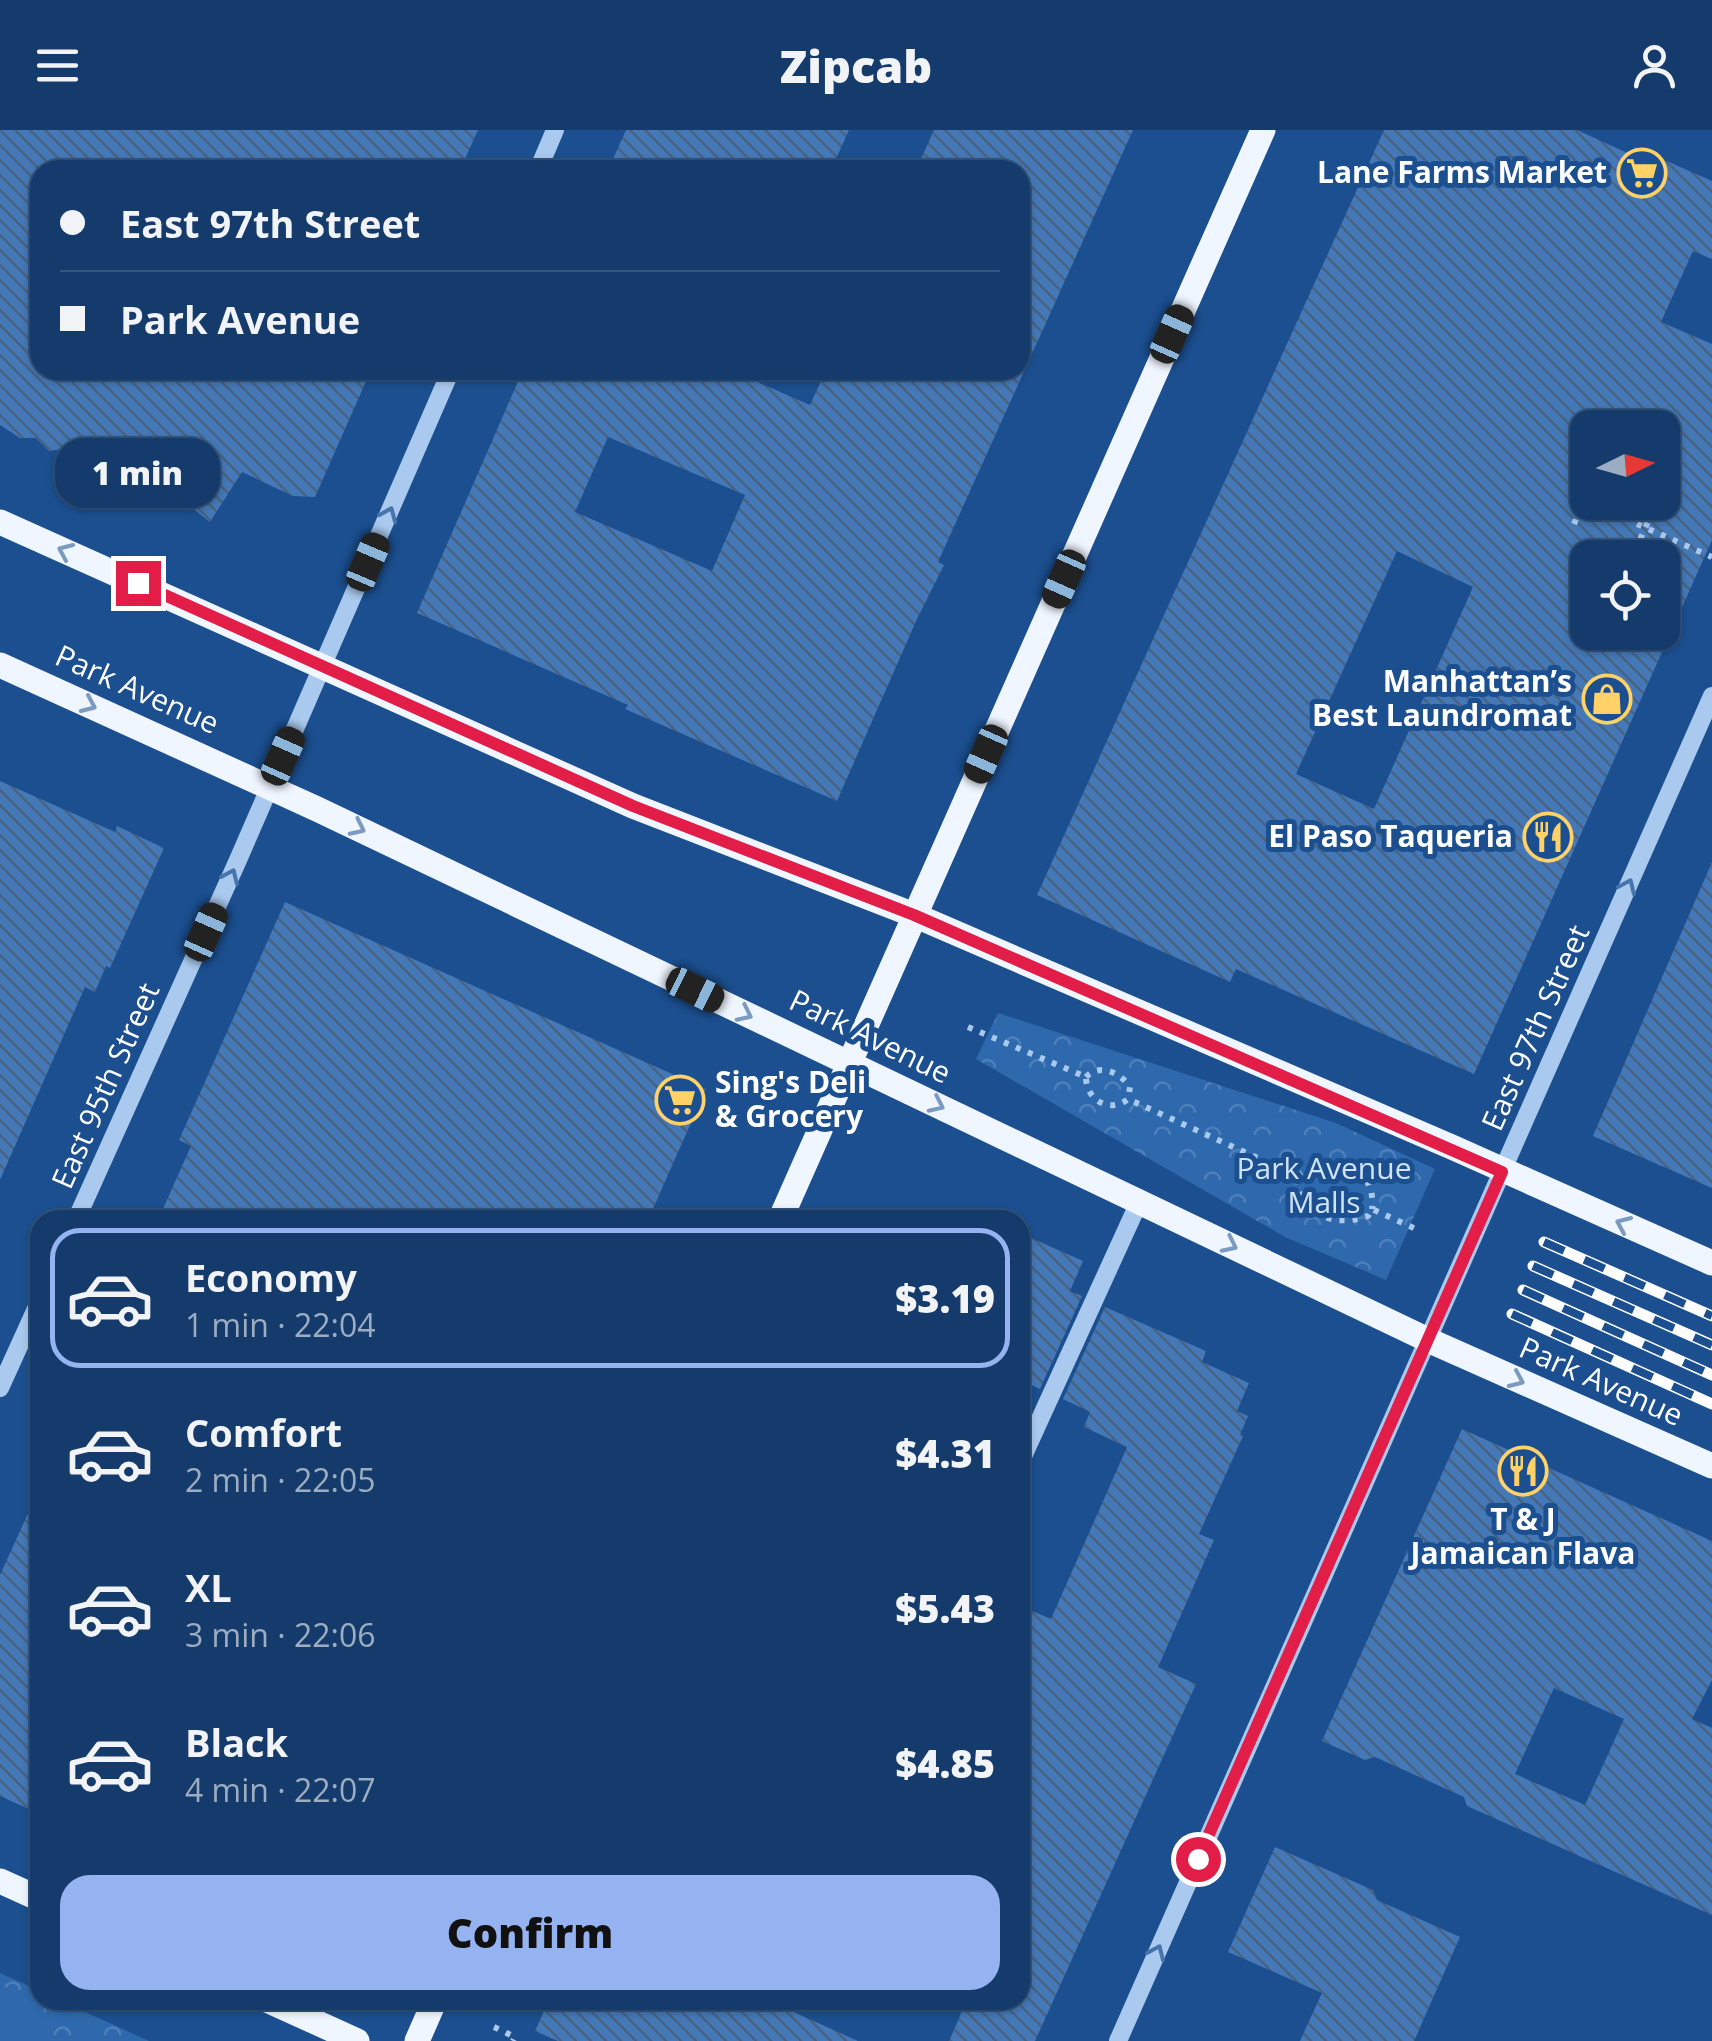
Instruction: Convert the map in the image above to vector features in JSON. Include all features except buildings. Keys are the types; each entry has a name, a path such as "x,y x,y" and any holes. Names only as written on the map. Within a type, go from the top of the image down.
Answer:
{"main road":[{"path":"784,1210 1263,130"},
{"path":"0,522 633,806 914,915 1712,1263"},
{"name":"Park Avenue","path":"0,665 270,786 1428,1340 1712,1466"},
{"path":"0,1881 30,1894"},
{"path":"289,2010 357,2041"},
{"path":"417,2041 431,2010"}],"street":[{"path":"542,160 556,130"},
{"name":"East 95th Street","path":"80,1210 447,380"},
{"name":"East 97th Street","path":"1118,2041 1712,696"},
{"path":"1030,1441 1139,1202"},
{"path":"0,1388 30,1322"}],"path":[{"path":"1574,524 1576,520"},
{"path":"1638,540 1645,520"},
{"path":"1641,526 1712,557"},
{"path":"968,1027 1086,1077"},
{"path":"1102,1069 1124,1078 1130,1086 1128,1099 1116,1106 1100,1102 1086,1087 1086,1077 1102,1069"},
{"path":"1128,1099 1297,1176"},
{"path":"1321,1163 1352,1167 1369,1184 1372,1209 1368,1216 1347,1221 1326,1219 1308,1210 1297,1176 1321,1163"},
{"path":"1372,1209 1418,1230"},
{"path":"494,2026 515,2037 513,2041"}],"green space":[{"name":"Park Avenue Malls","path":"998,1013 1336,1123 1435,1169 1386,1280 1285,1237 976,1059"},
{"path":"0,1973 30,1986 30,2010 81,2010 149,2041 0,2041"},
{"path":"0,1985 30,1999 30,2010 43,2010 29,2041 0,2041"}],"railway":[{"path":"1544,1242 1712,1316"},
{"path":"1533,1266 1712,1345"},
{"path":"1523,1290 1712,1375"},
{"path":"1512,1314 1712,1404"}],"place":[{"name":"Lane Farms Market","path":"1642,173"},
{"name":"Manhattan’s Best Laundromat","path":"1607,699"},
{"name":"El Paso Taqueria","path":"1548,837"},
{"name":"Sing's Deli & Grocery","path":"680,1100"},
{"name":"T & J Jamaican Flava","path":"1523,1471"}],"route":[{"path":"138,583 633,806 914,915 1502,1172 1198,1859"}]}
